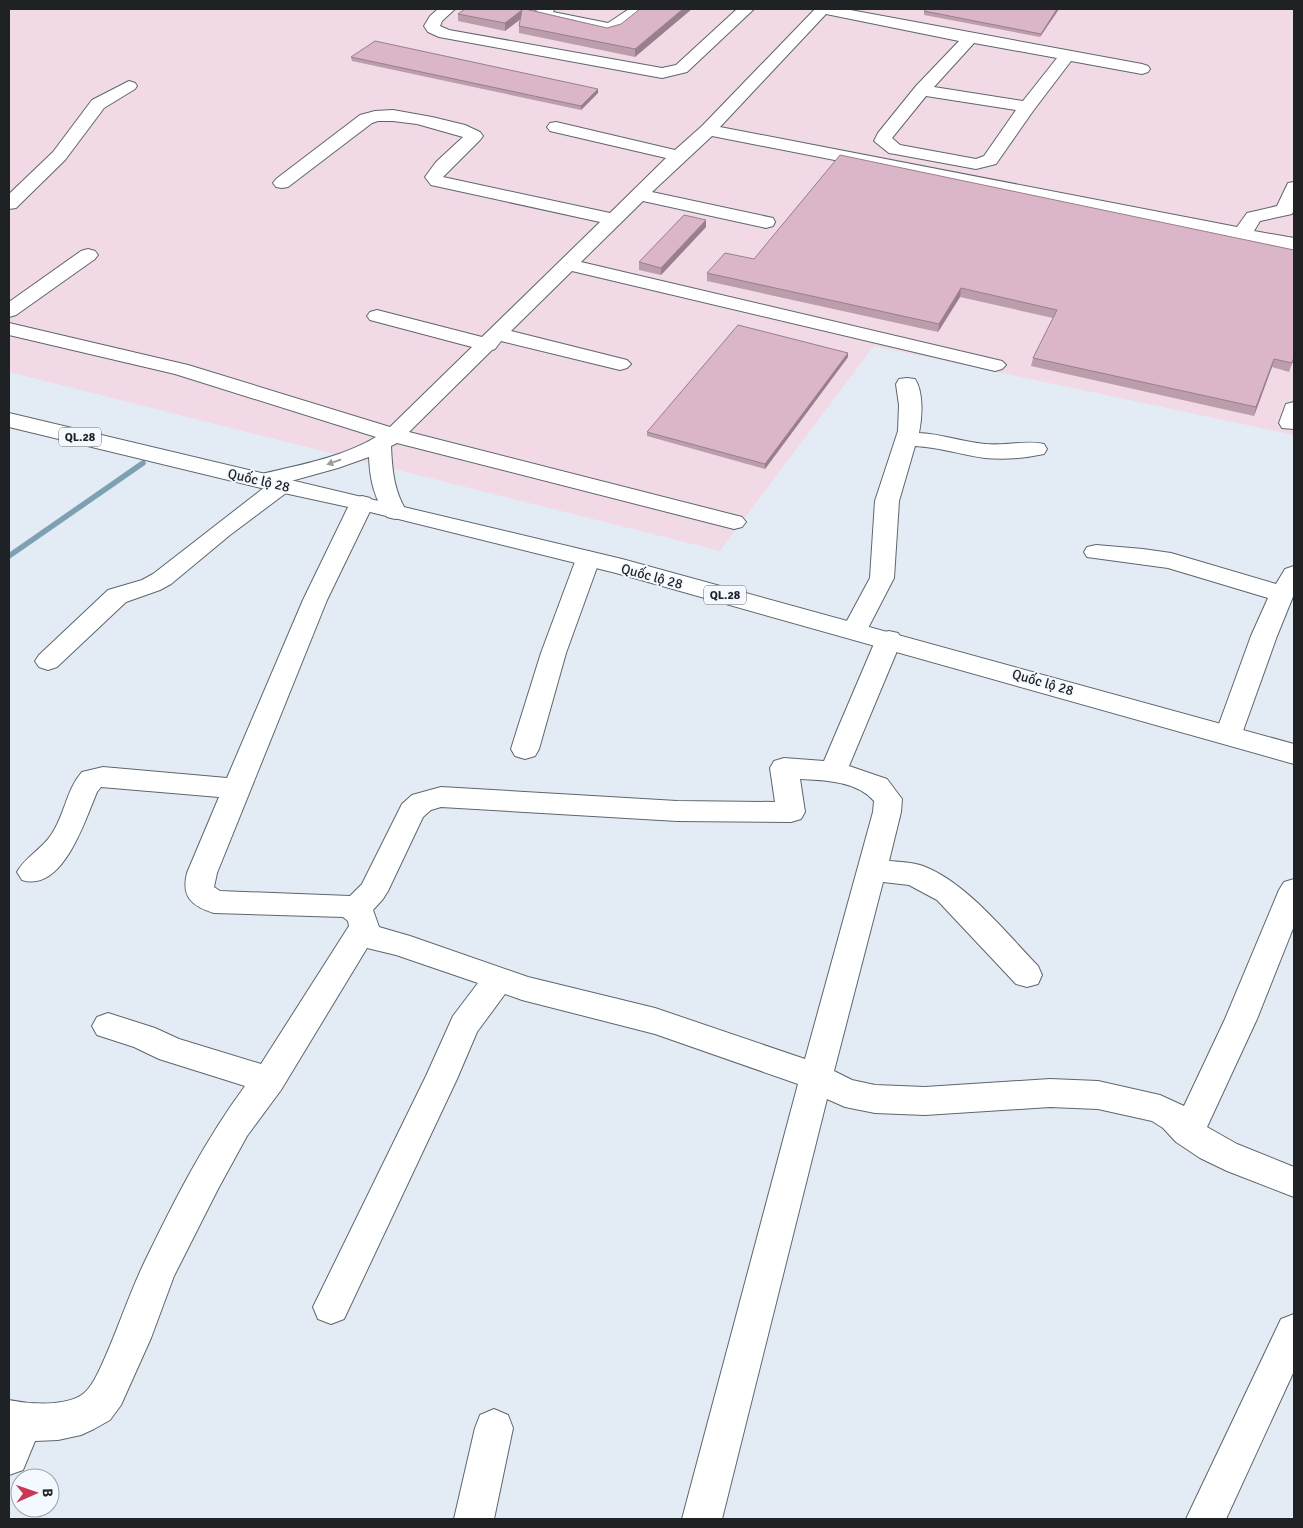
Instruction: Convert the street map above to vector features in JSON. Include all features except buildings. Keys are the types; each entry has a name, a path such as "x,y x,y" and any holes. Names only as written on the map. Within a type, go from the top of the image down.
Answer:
{"main road":[{"path":"447,9 434,18 432,26 434,29 445,34 662,73 681,70 746,9"},
{"path":"547,9 544,11 545,15 608,28 615,27 638,9"},
{"path":"48,661 117,596 151,586 162,579 222,530 272,483 387,440 569,265 678,156 708,130 823,9 1142,69"},
{"path":"970,38 922,90 884,137 883,141 890,146 976,164 986,162 990,160 1066,56"},
{"path":"9,204 59,156 98,104 129,86"},
{"path":"922,90 1027,107"},
{"path":"282,183 366,119 382,114 462,128 474,136 442,166 434,177 437,181 614,219"},
{"path":"556,127 678,156"},
{"path":"708,130 1294,244"},
{"path":"1242,234 1254,217 1285,210 1294,187"},
{"path":"640,195 766,222"},
{"path":"9,311 88,255"},
{"path":"569,265 995,365"},
{"path":"377,316 620,364"},
{"path":"9,329 181,369 387,440 734,522"},
{"path":"856,630 882,578 887,501 908,431 910,404 907,384"},
{"name":"Quốc lộ 28","path":"9,420 362,503 588,559 856,630 1294,754"},
{"path":"906,439 930,440 984,451 1004,452 1036,449"},
{"path":"387,440 382,478 387,501 395,512"},
{"path":"362,503 315,600 202,873 199,884 200,892 206,898 214,902 334,904 358,922 399,944 499,978 522,988 655,1021 699,1035 816,1077 845,1093 875,1099 942,1100 1050,1093 1098,1095 1160,1109 1175,1118 1188,1132 1200,1141 1218,1151 1294,1182"},
{"path":"1096,552 1144,556 1288,584 1261,645 1229,735"},
{"path":"524,749 554,646 588,559"},
{"path":"833,771 889,640"},
{"path":"14,1433 81,1416 97,1407 108,1392 133,1338 158,1272 206,1178 236,1126 269,1080 358,922 412,811 422,802 441,797 677,811 791,812 784,768 833,771 877,786 888,799 887,812 816,1077 702,1519"},
{"path":"32,872 50,859 60,847 74,817 81,793 92,779 103,777 236,789"},
{"path":"872,870 914,874 947,892 1027,974"},
{"path":"1188,1132 1241,1018 1294,890"},
{"path":"331,1307 441,1079 464,1025 499,978"},
{"path":"108,1026 144,1037 170,1050 269,1080"},
{"path":"1206,1519 1294,1332"},
{"path":"474,1519 494,1428"}],"shaded area":[{"path":"9,9 1294,9 1294,435 874,346 720,551 9,372"}],"waterway":[{"path":"9,556 143,463"}]}
